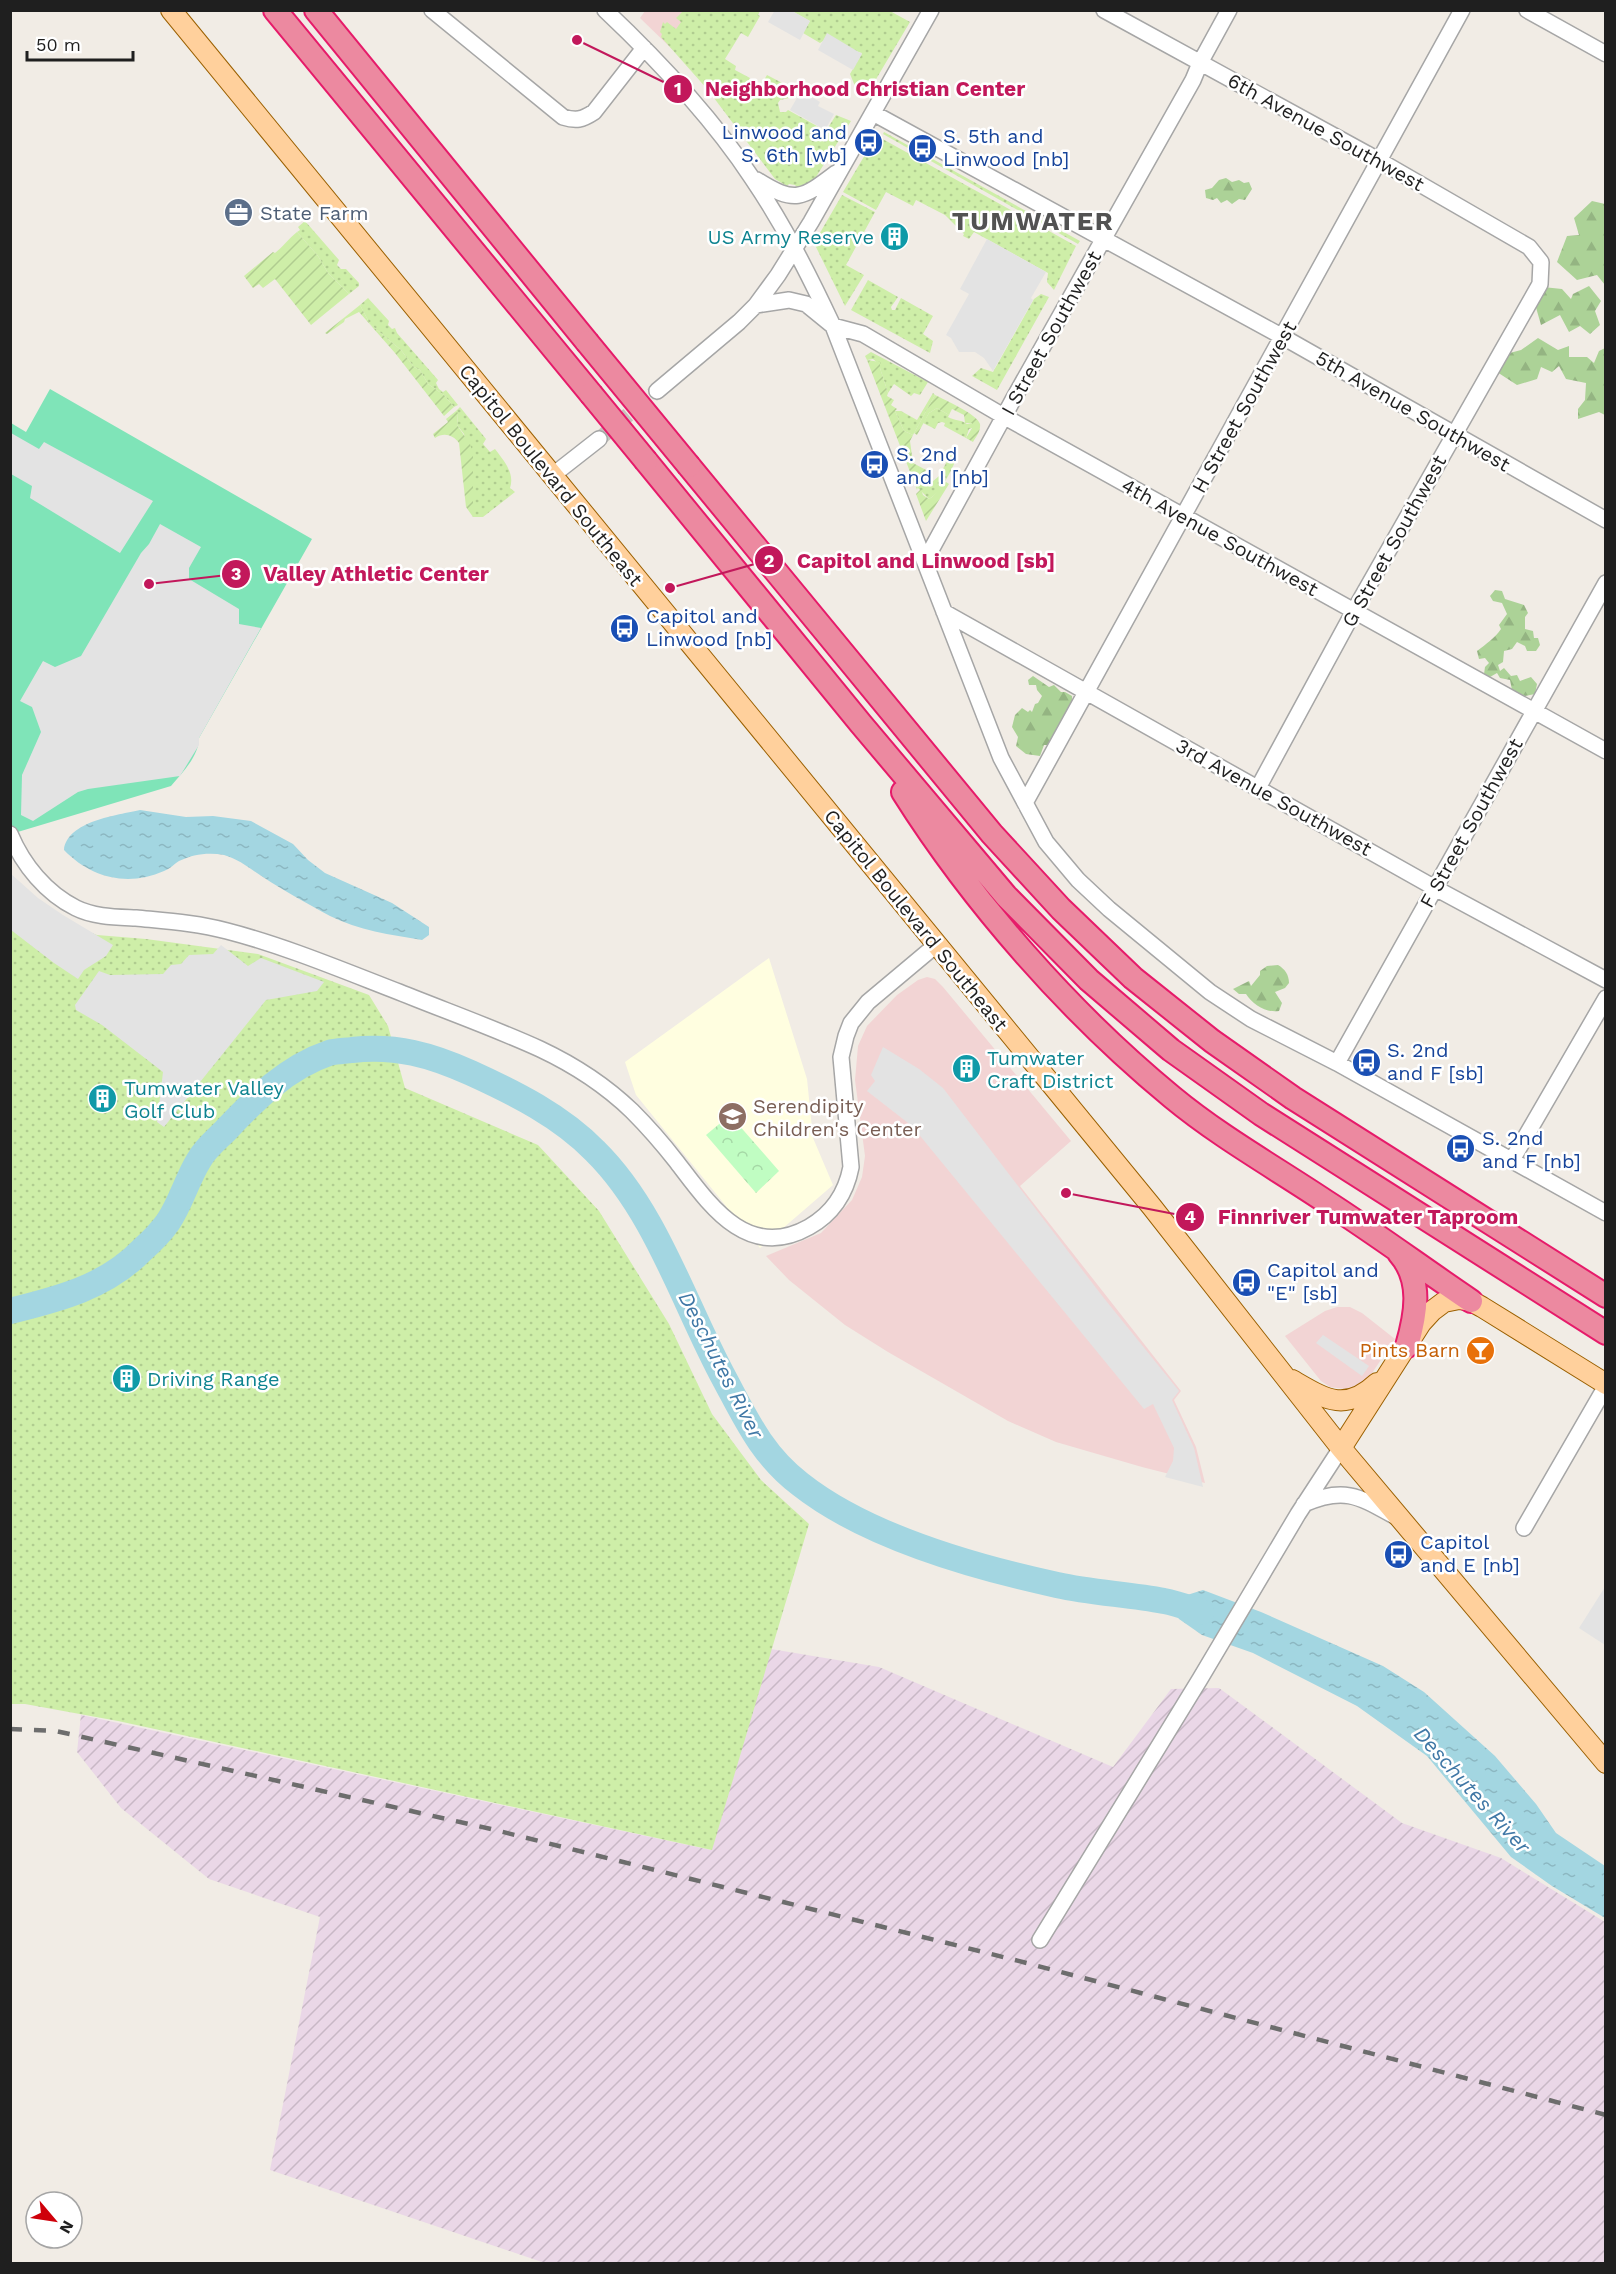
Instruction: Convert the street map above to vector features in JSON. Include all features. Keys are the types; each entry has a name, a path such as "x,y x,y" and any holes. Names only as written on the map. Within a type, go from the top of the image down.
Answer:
{"highway":[{"path":"275,10 861,724 1027,918 1089,980 1171,1050 1261,1114 1605,1333"},
{"path":"316,10 992,834 1061,909 1133,978 1212,1041 1293,1098 1605,1296"},
{"path":"861,724 929,834 1003,927 1089,1022 1128,1059 1173,1098 1224,1135 1392,1245 1471,1301"},
{"path":"1392,1245 1403,1257 1411,1271 1415,1286 1416,1308 1407,1346"}],"main road":[{"name":"Capitol Boulevard Southeast","path":"171,10 553,476 614,554 1152,1207 1282,1375 1399,1519 1605,1763"},
{"path":"1341,1448 1421,1323 1444,1302 1459,1299 1471,1301 1605,1385"},
{"path":"1282,1375 1319,1396 1344,1401 1354,1400 1367,1393 1392,1368"}],"street":[{"path":"432,10 563,117 575,121 594,112 644,48"},
{"path":"605,10 644,48 708,118 751,176 795,249 834,326 1001,758 1046,842 1078,880 1210,992 1251,1019 1337,1063 1605,1213"},
{"path":"657,391 721,338 756,305 795,249 931,10"},
{"name":"6th Avenue Southwest","path":"1104,10 1380,161 1529,246 1541,262"},
{"name":"I Street Southwest","path":"925,561 1193,80 1229,10"},
{"name":"H Street Southwest","path":"1025,803 1462,10"},
{"path":"1527,10 1605,54"},
{"name":"5th Avenue Southwest","path":"873,113 1283,337 1605,520"},
{"path":"751,176 773,190 793,196 804,195 838,171"},
{"name":"G Street Southwest","path":"1258,788 1354,611 1540,284 1541,262"},
{"path":"756,305 792,300 806,304 834,326"},
{"name":"4th Avenue Southwest","path":"834,326 863,334 1005,417 1605,751"},
{"path":"553,476 598,439"},
{"name":"F Street Southwest","path":"1337,1063 1605,583"},
{"name":"3rd Avenue Southwest","path":"944,612 1435,888 1605,980"},
{"path":"10,834 17,851 29,868 56,895 79,910 114,917 190,924 256,939 383,986 555,1056 607,1089 630,1110 650,1130 722,1218 754,1235 778,1239 798,1233 828,1214 848,1185 851,1167 841,1057 852,1023 868,1002 936,945"},
{"path":"1512,1160 1605,998"},
{"path":"1524,1528 1605,1385"},
{"path":"1040,1940 1304,1504 1341,1448"},
{"path":"1304,1504 1322,1496 1336,1494 1353,1496 1399,1519"}],"shaded area":[{"path":"775,10 792,11 810,21 800,40 768,22"},
{"path":"645,11 692,11 673,50 640,18"},
{"path":"827,33 862,54 853,70 818,50"},
{"path":"801,91 820,102 818,106 834,114 825,130 790,110"},
{"path":"987,239 1046,272 993,371 984,358 975,352 959,352 951,338 946,335 969,294 960,289"},
{"path":"11,433 39,449 44,442 153,501 120,553 30,498 32,486 11,474"},
{"path":"160,524 201,547 189,568 189,579 239,609 239,624 261,628 180,776 78,792 33,821 21,815 22,775 41,732 32,707 20,701 43,661 55,667 81,656"},
{"path":"10,873 38,898 113,945 106,956 84,970 78,979 11,930"},
{"path":"221,945 248,966 261,958 324,982 317,991 266,1000 164,1127 157,1122 163,1072 102,1025 76,1010 75,1005 99,971 110,975 163,974 171,965 181,964 189,955 213,954"},
{"name":"Serendipity Children's Center","path":"769,958 807,1079 813,1138 833,1185 760,1248 636,1095 625,1062"},
{"name":"Tumwater Craft District","path":"927,977 935,979 943,987 1071,1141 1020,1186 1181,1391 1174,1400 1196,1447 1205,1483 1056,1442 1008,1421 845,1325 789,1280 766,1256 821,1233 852,1200 862,1177 865,1156 855,1080 858,1046 867,1026 897,995 918,980"},
{"path":"883,1047 919,1069 943,1088 1103,1297 1179,1391 1172,1400 1194,1448 1203,1487 1165,1477 1173,1461 1174,1448 1153,1404 1144,1409 912,1126 867,1091 875,1081 871,1075"},
{"path":"1337,1307 1350,1307 1362,1313 1395,1339 1368,1379 1345,1389 1330,1387 1321,1381 1285,1336 1325,1311"},
{"path":"1323,1335 1369,1366 1362,1376 1316,1343"},
{"path":"1605,1587 1605,1645 1579,1628"},
{"path":"771,1649 879,1667 1113,1767 1171,1689 1219,1688 1402,1823 1501,1858 1605,1922 1605,2263 545,2263 270,2170 320,1917 209,1879 121,1808 77,1752 81,1715 711,1850"}],"green space":[{"path":"683,11 760,11 758,15 760,16 748,37 741,33 725,59 736,66 735,70 750,78 742,93 753,99 767,75 788,86 792,91 789,98 780,100 778,103 780,112 788,110 826,131 836,115 851,121 816,177 809,183 797,187 789,184 787,186 775,179 708,90 661,37 663,22 665,24 667,22 676,29 681,22 676,18"},
{"path":"792,11 890,11 910,22 866,96 857,91 850,74 862,53 823,41 820,43 803,33 810,21"},
{"path":"884,132 1080,241 1078,244 883,134"},
{"path":"879,137 1076,246 1054,290 1047,282 1048,273 974,232 969,239 963,236 964,234 945,215 916,200 913,206 886,192 876,210 843,192 875,138"},
{"path":"1226,178 1232,182 1239,180 1244,183 1249,182 1252,189 1245,200 1239,199 1232,204 1227,200 1221,203 1217,198 1213,200 1206,198 1205,190"},
{"path":"842,195 875,212 846,265 864,275 845,306 815,245"},
{"path":"1592,201 1605,204 1605,285 1597,275 1577,280 1557,262 1567,236 1579,235 1574,218"},
{"path":"305,221 339,260 337,265 341,269 346,269 359,283 359,286 349,294 328,273 318,256 297,232 300,230 298,227"},
{"path":"297,232 318,256 328,273 349,294 311,325 275,279 263,288 259,284 253,288 244,276 273,252 278,251"},
{"path":"868,280 898,297 891,307 892,310 895,310 901,298 933,316 923,334 933,341 930,353 851,310"},
{"path":"1589,286 1601,301 1595,311 1600,325 1590,334 1580,326 1569,332 1560,315 1541,325 1535,304 1543,287 1562,289 1571,299 1573,294"},
{"path":"1041,294 1049,297 997,390 972,376 981,368 993,372 1034,299"},
{"path":"368,298 389,321 388,325 392,329 395,328 438,380 436,383 439,389 443,392 446,390 458,405 454,407 444,395 428,384 420,370 414,367 401,350 370,324 360,305"},
{"path":"360,305 370,324 401,350 414,367 420,370 428,384 444,395 454,407 444,416 395,353 359,312 345,319 327,334 325,333"},
{"path":"1538,338 1558,350 1569,346 1569,357 1587,357 1594,363 1599,351 1605,348 1605,415 1599,412 1578,419 1578,409 1585,400 1586,383 1566,379 1559,366 1552,372 1541,367 1537,379 1517,385 1497,372 1506,354 1521,350"},
{"path":"871,352 928,382 920,395 914,393 911,396 894,384 888,393 880,365 873,359 867,360 865,356"},
{"path":"867,360 880,362 887,396 894,400 891,405 897,409 895,411 904,431 913,435 910,441 913,463 926,470 923,482 919,483 917,490"},
{"path":"50,389 312,539 199,738 193,758 171,786 11,834 11,423 26,432"},
{"path":"933,393 935,395 913,435 904,431 895,411 901,411 917,420"},
{"path":"935,395 978,420 980,429 973,442 966,438 972,428 972,423 965,423 964,415 952,409 949,415 937,408 929,413 917,435 914,433"},
{"path":"460,407 486,439 483,444 490,452 495,449 505,463 511,477 510,488 515,492 483,517 473,517 472,471 464,434 457,425 456,411"},
{"path":"937,408 949,415 948,417 967,424 972,423 972,428 969,429 966,438 944,426 945,423 938,423 935,429 923,423 929,413"},
{"path":"456,411 458,413 457,425 470,444 473,454 473,517 466,507 459,443 448,435 435,438 433,434 448,422 446,419"},
{"path":"952,450 956,460 942,487 929,499 918,488 919,483 932,482 939,476 950,456 949,451"},
{"path":"946,482 949,484 926,521 916,494 921,489 923,495 929,499"},
{"path":"1495,590 1502,591 1505,599 1524,605 1528,613 1525,617 1525,629 1533,631 1534,638 1538,638 1540,645 1536,651 1527,651 1525,646 1517,642 1512,649 1504,651 1503,662 1498,665 1500,671 1504,668 1511,676 1517,675 1520,681 1531,677 1537,684 1535,694 1525,696 1512,690 1510,680 1500,678 1497,673 1490,677 1484,674 1485,667 1489,663 1485,658 1479,659 1477,651 1499,632 1501,629 1499,625 1507,614 1502,603 1493,601 1490,596"},
{"path":"1033,676 1049,687 1054,685 1061,692 1072,696 1072,704 1055,745 1044,745 1040,756 1026,754 1016,746 1018,737 1012,727 1015,715 1022,708 1032,712 1042,696 1036,685 1029,685 1028,680"},
{"path":"11,876 58,920 97,935 258,954 369,995 388,1026 405,1088 538,1145 599,1211 669,1324 712,1414 761,1480 809,1524 712,1850 118,1721 25,1704 11,1704"},
{"path":"1278,965 1286,972 1289,983 1285,988 1275,992 1282,1003 1279,1011 1269,1011 1260,1007 1246,994 1239,994 1233,989 1249,981 1251,986 1260,975 1260,971 1267,966"},
{"path":"730,1115 779,1171 756,1193 706,1135"}],"water":[{"path":"140,810 186,817 213,816 251,821 293,844 325,873 392,903 429,927 429,935 422,940 375,931 341,921 224,855 195,855 150,876 124,879 98,873 75,860 64,850 67,840 84,826 107,817"},
{"path":"1203,1590 1261,1612 1383,1666 1424,1692 1495,1756 1536,1804 1556,1833 1605,1866 1605,1918 1552,1886 1511,1857 1427,1756 1357,1706 1253,1653 1202,1635 1179,1619 1168,1601"}],"waterway":[{"name":"Deschutes River","path":"10,1311 81,1290 128,1263 168,1222 207,1148 260,1096 299,1067 338,1051 384,1049 427,1056 471,1073 537,1106 582,1138 616,1175 652,1230 709,1349 748,1422 775,1461 800,1484 857,1520 889,1535 957,1559 1057,1585 1164,1601 1201,1612"}],"tunnel":[{"path":"599,439 657,391"}],"railway":[{"path":"10,1729 56,1731 491,1829 1015,1960 1606,2115"}],"place":[{"name":"Neighborhood Christian Center","path":"577,40"},
{"name":"Linwood and S. 6th [wb]","path":"868,143"},
{"name":"S. 5th and Linwood [nb]","path":"922,148"},
{"name":"State Farm","path":"239,213"},
{"name":"US Army Reserve","path":"895,237"},
{"name":"S. 2nd and I [nb]","path":"875,465"},
{"name":"Valley Athletic Center","path":"149,584"},
{"name":"Capitol and Linwood [sb]","path":"670,588"},
{"name":"Capitol and Linwood [nb]","path":"625,628"},
{"name":"S. 2nd and F [sb]","path":"1366,1062"},
{"name":"Tumwater Craft District","path":"966,1069"},
{"name":"Tumwater Valley Golf Club","path":"103,1099"},
{"name":"Serendipity Children's Center","path":"732,1117"},
{"name":"S. 2nd and F [nb]","path":"1461,1149"},
{"name":"Finnriver Tumwater Taproom","path":"1066,1193"},
{"name":"Capitol and \"E\" [sb]","path":"1246,1282"},
{"name":"Pints Barn","path":"1481,1350"},
{"name":"Driving Range","path":"126,1379"},
{"name":"Capitol and E [nb]","path":"1399,1554"}],"district":[{"name":"TUMWATER","path":"1033,221"}]}
